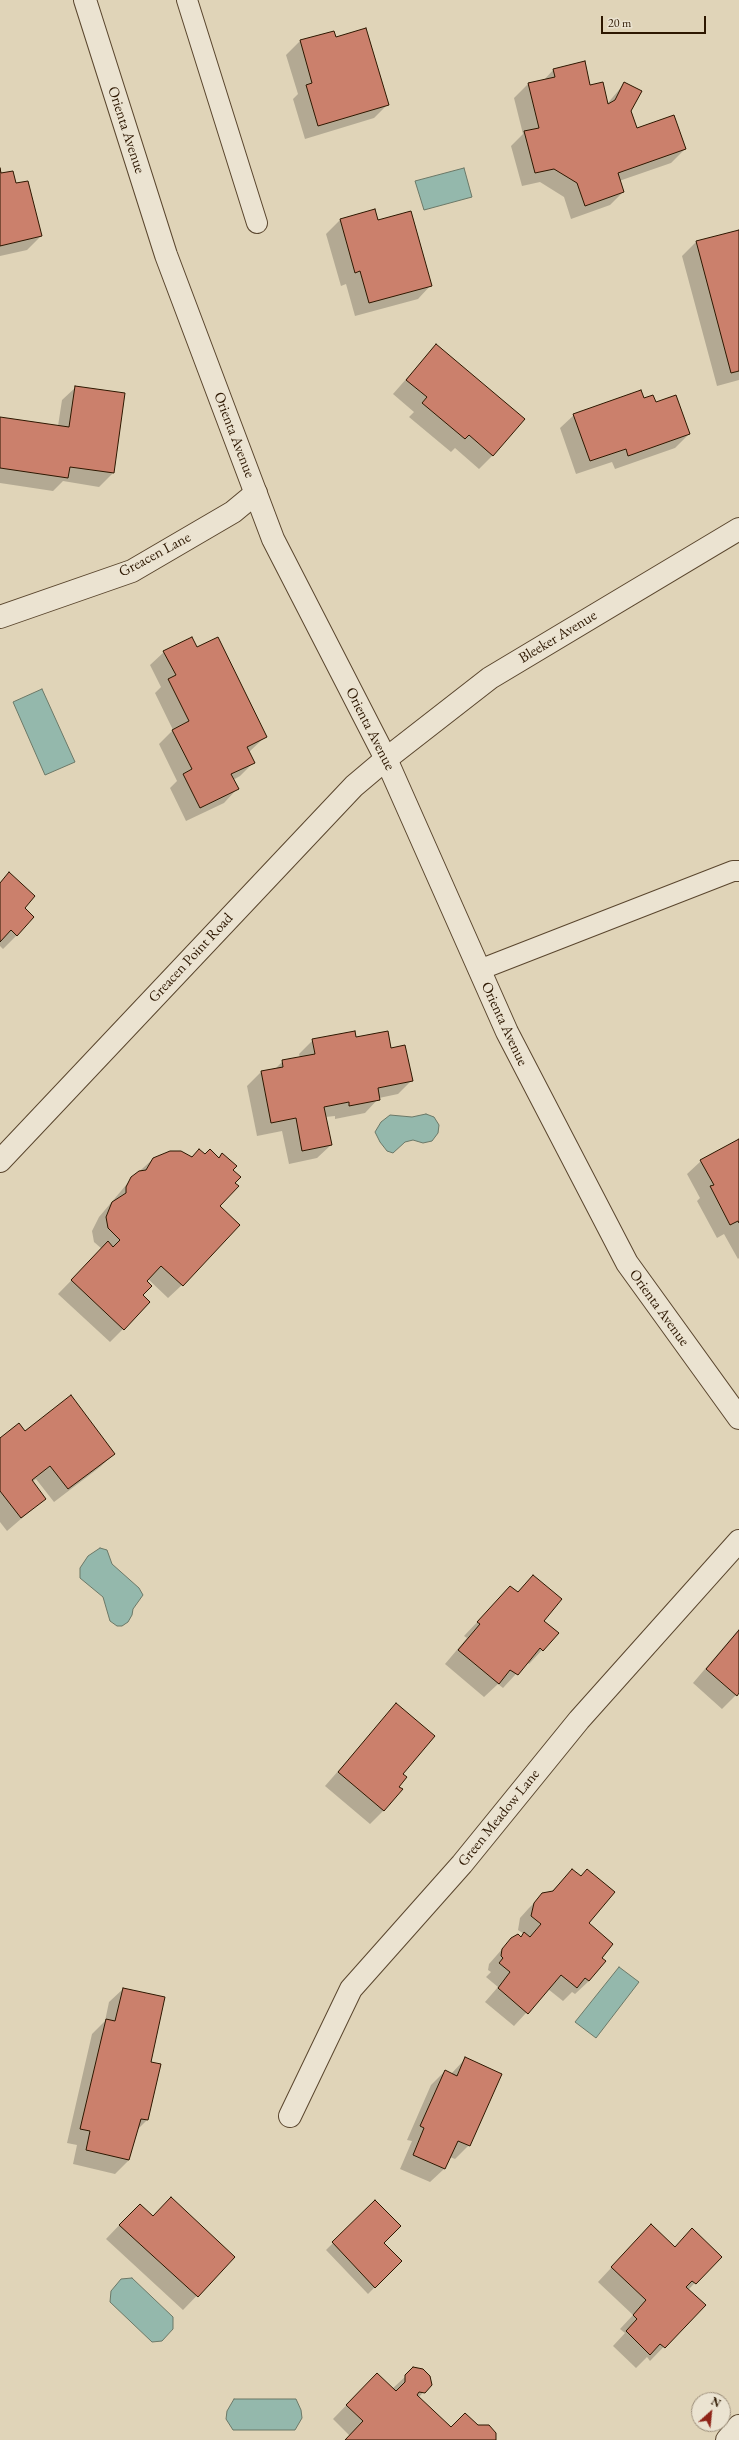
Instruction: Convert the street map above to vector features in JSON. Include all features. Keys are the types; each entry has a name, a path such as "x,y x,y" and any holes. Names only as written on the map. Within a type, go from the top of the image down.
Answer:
{"street":[{"name":"Orienta Avenue","path":"84,0 166,255 273,538 386,759 506,1032 627,1263 739,1418"},
{"name":"Greacen Lane","path":"0,617 132,571 233,512 256,493"},
{"name":"Bleeker Avenue","path":"386,759 490,678 739,529"},
{"name":"Greacen Point Road","path":"0,1161 354,786 386,759"},
{"name":"Green Meadow Lane","path":"290,2116 351,1989 462,1864 579,1720 739,1541"},
{"path":"727,2440 739,2426"}],"lane":[{"path":"187,0 257,223"},
{"path":"479,970 725,874 739,871"}],"water":[{"path":"464,168 472,197 424,210 415,181"},
{"path":"42,689 75,762 45,775 13,702"},
{"path":"426,1114 434,1117 439,1125 438,1133 432,1141 423,1143 413,1140 405,1142 393,1153 387,1151 375,1132 381,1122 390,1115 412,1117"},
{"path":"100,1548 107,1550 112,1564 139,1588 143,1595 133,1609 132,1615 128,1622 122,1626 117,1626 110,1621 103,1597 80,1578 80,1568 88,1556"},
{"path":"619,1967 639,1982 596,2038 575,2022"},
{"path":"132,2278 173,2317 173,2329 162,2341 152,2342 110,2302 111,2291 121,2279"},
{"path":"234,2399 296,2399 301,2410 302,2418 295,2430 233,2430 226,2419 227,2411"}],"building":[{"path":"366,28 389,105 318,126 306,85 312,83 300,40 334,31 336,37"},
{"path":"585,61 590,85 603,82 608,104 615,100 624,82 642,91 631,111 637,128 674,115 686,149 618,173 624,192 585,206 577,183 554,169 535,173 524,131 539,128 528,83 555,77 553,69"},
{"path":"0,168 1,173 13,171 16,183 28,181 42,236 0,246"},
{"path":"375,209 378,220 411,211 432,286 369,303 360,271 355,273 340,219"},
{"path":"739,230 739,371 731,373 696,241"},
{"path":"436,344 525,419 493,456 469,435 465,439 422,403 427,397 406,380"},
{"path":"75,386 125,393 114,473 70,467 68,478 0,468 0,417 69,427"},
{"path":"641,390 644,398 653,395 656,402 676,395 690,434 628,456 626,449 590,461 573,414"},
{"path":"192,637 197,647 218,637 267,737 247,747 255,763 231,774 239,789 200,808 183,774 192,769 172,730 189,721 168,679 176,675 163,651"},
{"path":"9,872 35,896 25,908 34,917 17,936 11,930 0,942 0,883"},
{"path":"355,1031 356,1037 388,1031 391,1048 405,1045 413,1081 378,1088 380,1100 349,1106 349,1102 324,1107 332,1145 302,1151 296,1118 271,1123 261,1071 283,1067 282,1060 315,1054 312,1039"},
{"path":"739,1139 739,1223 738,1221 730,1225 710,1186 714,1185 700,1160"},
{"path":"199,1149 205,1154 210,1149 219,1158 222,1153 237,1166 233,1170 241,1177 235,1183 239,1186 220,1206 240,1225 183,1286 161,1266 147,1281 152,1286 143,1295 150,1302 124,1330 71,1280 108,1241 113,1247 120,1240 108,1228 106,1217 112,1202 126,1193 126,1187 131,1177 139,1171 146,1170 153,1158 170,1151 181,1151 192,1157"},
{"path":"71,1395 115,1454 68,1489 50,1466 32,1480 46,1499 21,1518 0,1491 0,1438 19,1423 25,1431"},
{"path":"533,1575 562,1599 544,1621 559,1633 543,1651 540,1648 518,1675 510,1670 499,1684 458,1650 480,1624 477,1622 510,1586 518,1592"},
{"path":"739,1630 739,1693 737,1696 706,1669"},
{"path":"396,1703 435,1736 403,1774 407,1777 399,1787 403,1789 384,1811 338,1772"},
{"path":"572,1869 581,1876 587,1869 615,1892 589,1923 613,1944 602,1958 606,1961 589,1981 585,1978 577,1988 561,1975 528,2014 498,1988 510,1972 499,1963 503,1958 501,1956 502,1949 511,1938 518,1934 521,1937 524,1932 530,1937 541,1924 531,1916 534,1903 542,1893 553,1891"},
{"path":"123,1988 165,1997 151,2062 161,2064 148,2120 141,2119 129,2160 86,2150 90,2131 80,2129 106,2019 115,2021"},
{"path":"465,2057 502,2074 470,2146 458,2141 445,2169 413,2155 424,2128 420,2126 445,2070 457,2076"},
{"path":"171,2197 235,2257 198,2297 119,2225 140,2204 153,2216"},
{"path":"375,2200 401,2226 384,2243 402,2261 375,2288 332,2242"},
{"path":"651,2224 675,2247 692,2228 722,2257 696,2284 692,2281 686,2287 706,2305 665,2348 660,2344 650,2355 626,2331 637,2319 633,2315 646,2300 611,2267"},
{"path":"413,2367 423,2369 430,2376 432,2385 425,2393 419,2392 417,2395 451,2427 465,2413 478,2425 489,2425 496,2433 496,2440 345,2440 363,2421 346,2405 377,2373 396,2391 405,2382 405,2375"}]}
